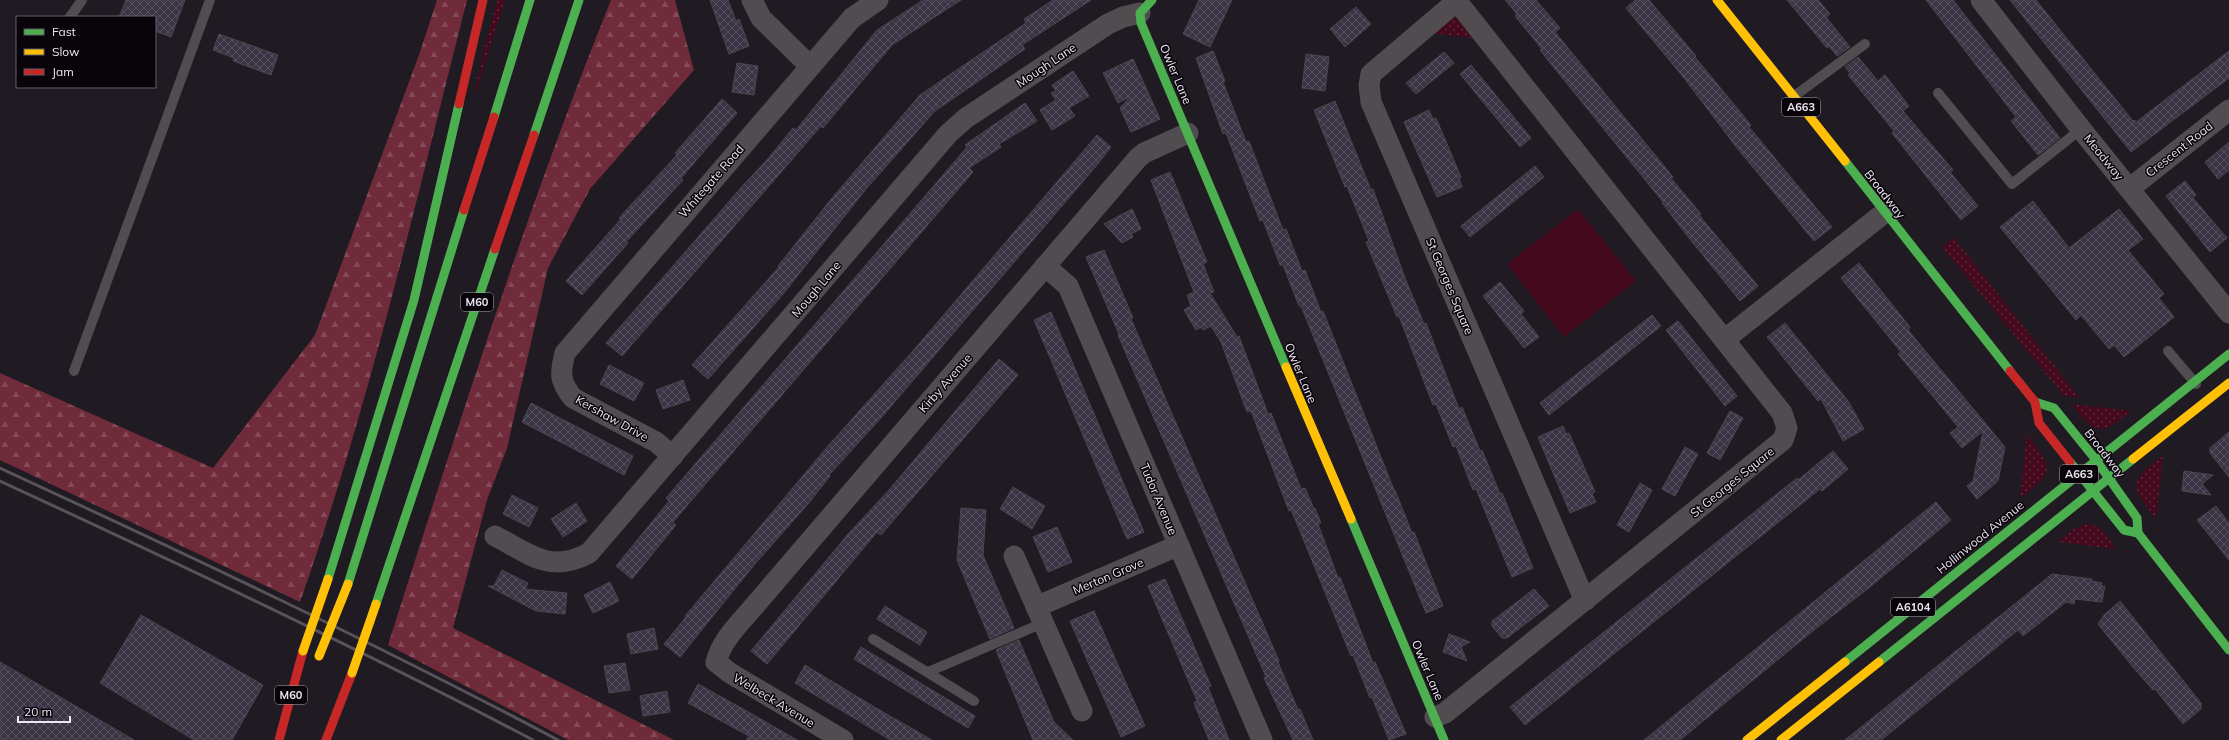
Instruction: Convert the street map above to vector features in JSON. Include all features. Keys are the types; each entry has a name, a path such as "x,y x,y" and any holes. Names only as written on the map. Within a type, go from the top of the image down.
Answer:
{"main road":[{"name":"M60","path":"279,740 303,651 328,579 414,300 483,0"},
{"path":"317,660 348,584 530,0"},
{"name":"M60","path":"326,740 352,673 376,604 579,0"},
{"path":"550,86 587,0"},
{"name":"Broadway","path":"1717,0 2035,402 2039,423 2124,530 2138,533"},
{"name":"Owler Lane","path":"1139,4 1141,23 1444,740"},
{"name":"Hollinwood Avenue","path":"1781,740 2023,533 2079,473 2229,354"},
{"name":"Hollinwood Avenue","path":"1746,740 2023,533 2093,491 2229,383"},
{"name":"Broadway","path":"2035,402 2054,408 2096,460 2137,518 2138,533 2229,650"},
{"name":"M60","path":"287,740 295,719"}],"street":[{"path":"752,0 761,18 810,66"},
{"name":"Whitegate Road","path":"560,373 565,353 574,341 852,18 878,0"},
{"name":"St Georges Square","path":"1435,717 1445,713 1586,600 1783,440 1787,428 1782,413 1457,0 1372,74 1369,85 1372,102 1582,594 1586,600"},
{"name":"Meadway","path":"1981,0 2081,130 2229,313"},
{"name":"Mough Lane","path":"495,536 540,560 557,564 574,561 589,553 948,134 966,118 1108,24 1123,17 1139,4"},
{"name":"Crescent Road","path":"2130,189 2229,110"},
{"name":"Kirby Avenue","path":"718,652 756,604 1138,158 1144,153 1188,133"},
{"path":"1724,340 1884,213"},
{"name":"Tudor Avenue","path":"1045,266 1068,286 1262,740"},
{"name":"Kershaw Drive","path":"560,373 565,389 574,398 656,442 673,456"},
{"name":"Merton Grove","path":"1040,615 1179,545"},
{"path":"1014,556 1082,711"},
{"name":"Welbeck Avenue","path":"718,652 716,662 730,673 843,740"}],"lane":[{"path":"71,16 82,0"},
{"path":"74,371 210,0"},
{"path":"1793,97 1865,44"},
{"path":"1938,93 2012,184 2081,130"},
{"path":"2168,351 2209,399"},
{"path":"928,672 1040,615"},
{"path":"873,639 974,701"}],"shaded area":[{"path":"497,0 505,0 475,94 474,92"},
{"path":"1456,18 1473,38 1430,33 1445,19"},
{"path":"1578,209 1636,281 1564,337 1507,264"},
{"path":"1954,238 2079,397 2064,396 1942,247"},
{"path":"2071,404 2131,411 2112,426 2105,429 2098,429 2086,422"},
{"path":"2027,434 2042,455 2047,469 2045,475 2040,481 2020,498"},
{"path":"2163,455 2156,519 2137,491 2137,484 2144,472"},
{"path":"2087,524 2101,529 2116,549 2058,542 2073,529"}],"green space":[{"path":"437,0 467,0 410,227 370,378 325,528 300,602 0,460 0,373 213,468 315,335 419,55"},
{"path":"611,0 675,0 694,70 590,189 548,268 507,448 487,500 453,628 674,740 568,740 388,645 466,402 521,240 580,79"}],"building":[{"path":"126,0 185,0 171,37 156,31 156,16 119,16"},
{"path":"710,0 728,0 736,21 739,19 749,46 729,54"},
{"path":"923,0 961,0 892,45 823,128 821,126 622,356 606,343 766,161 793,128 796,130 877,30"},
{"path":"1053,0 1091,0 1022,45 1025,49 935,111 866,189 784,293 708,379 692,365 779,267 778,266 832,198 920,95 1026,23 1024,19"},
{"path":"1199,0 1232,0 1210,47 1183,34"},
{"path":"1505,0 1536,0 1560,28 1555,32 1673,177 1671,178 1701,214 1699,215 1758,286 1740,301 1689,238 1662,203 1663,202 1540,50 1542,49 1515,16 1517,14"},
{"path":"1635,0 1649,0 1751,125 1749,127 1832,227 1814,241 1737,148 1684,78 1626,8"},
{"path":"1787,0 1818,0 1830,14 1826,17 1850,47 1837,56 1829,46 1827,48"},
{"path":"1926,0 1953,0 2060,138 2038,155 2011,121 2016,117"},
{"path":"2010,0 2036,0 2133,121 2134,120 2136,122 2229,51 2229,78 2131,152"},
{"path":"1356,7 1371,24 1345,47 1330,29"},
{"path":"219,34 278,55 271,75 233,61 234,58 213,50"},
{"path":"1213,51 1246,142 1249,141 1283,230 1286,229 1302,271 1305,270 1321,312 1323,311 1394,490 1412,533 1414,532 1443,606 1426,613 1301,306 1299,306 1283,265 1280,265 1263,220 1260,221 1226,133 1223,134 1196,58"},
{"path":"1444,52 1454,63 1416,94 1406,83"},
{"path":"1306,54 1329,57 1325,91 1302,88"},
{"path":"1858,57 1878,81 1885,75 1909,106 1903,111 1953,170 1950,172 1978,206 1961,220 1892,133 1894,131 1848,75 1850,73 1845,67"},
{"path":"1133,59 1160,119 1131,132 1120,108 1131,96 1118,103 1103,73"},
{"path":"737,63 758,66 754,95 732,92"},
{"path":"1471,65 1531,138 1520,147 1460,74"},
{"path":"1073,71 1089,96 1069,108 1075,116 1052,130 1040,110 1056,100 1051,93 1056,91 1052,85"},
{"path":"722,99 737,113 681,178 683,180 626,242 628,243 582,295 566,281 621,219 619,218 677,155 675,153"},
{"path":"1335,101 1371,190 1373,189 1405,278 1424,324 1426,323 1459,409 1462,407 1500,494 1502,493 1533,568 1512,577 1476,489 1473,490 1456,446 1453,447 1436,404 1433,405 1399,316 1397,317 1366,242 1369,241 1347,186 1345,187 1314,110"},
{"path":"1025,103 1037,121 999,144 1001,147 969,168 973,172 673,522 676,525 632,579 616,566 669,501 666,498 967,147 965,145"},
{"path":"1429,110 1433,119 1436,118 1461,177 1459,178 1462,187 1437,197 1404,122"},
{"path":"1097,135 1111,147 1097,165 881,418 829,475 830,476 808,504 754,565 680,657 664,644 686,617 685,616 828,446 912,352"},
{"path":"2229,142 2229,170 2218,179 2205,162"},
{"path":"1535,166 1544,177 1470,237 1461,226"},
{"path":"1170,172 1207,262 1203,264 1214,292 1210,293 1237,337 1239,336 1268,414 1271,413 1301,489 1305,488 1314,509 1315,508 1321,523 1318,524 1338,578 1340,577 1373,663 1375,662 1406,734 1389,740 1353,655 1351,656 1291,510 1289,511 1251,411 1247,412 1221,342 1211,326 1203,330 1201,327 1196,330 1184,310 1191,306 1187,295 1194,292 1151,180"},
{"path":"2185,181 2196,195 2193,198 2227,238 2210,252 2166,196"},
{"path":"2033,201 2069,248 2119,209 2143,239 2128,250 2164,294 2159,298 2174,317 2124,357 2114,345 2109,349 2081,315 2076,320 2000,227"},
{"path":"1132,209 1141,229 1131,234 1133,237 1122,243 1104,224"},
{"path":"1104,250 1133,318 1131,319 1279,661 1278,662 1298,710 1300,709 1313,740 1293,740 1264,678 1266,677 1118,335 1119,334 1086,257"},
{"path":"1859,263 1910,327 1908,330 2005,447 1998,481 1977,499 1967,486 1973,481 1983,431 1962,448 1950,433 1958,427 1898,354 1901,352 1841,278"},
{"path":"1500,282 1524,311 1521,314 1539,337 1524,348 1483,296"},
{"path":"1051,312 1144,532 1127,539 1034,320"},
{"path":"1652,315 1661,326 1549,415 1540,403"},
{"path":"1678,321 1737,396 1725,406 1666,330"},
{"path":"1785,323 1848,401 1864,429 1843,441 1821,399 1818,401 1767,337"},
{"path":"999,359 1018,375 881,535 877,532 767,664 751,651 849,533 889,490"},
{"path":"609,365 644,383 634,401 600,384"},
{"path":"683,380 690,400 663,409 656,390"},
{"path":"531,403 633,456 624,475 522,422"},
{"path":"1730,411 1743,418 1720,460 1707,453"},
{"path":"1563,426 1566,434 1569,433 1595,492 1592,494 1596,502 1570,513 1538,437"},
{"path":"2229,432 2229,477 2210,453 2210,448"},
{"path":"1685,447 1698,454 1675,496 1662,489"},
{"path":"1833,451 1848,469 1822,491 1820,489 1525,725 1510,707 1797,478 1798,480"},
{"path":"2184,471 2213,475 2202,484 2211,495 2182,491"},
{"path":"1640,483 1652,490 1629,532 1617,525"},
{"path":"1013,487 1045,506 1032,529 1000,509"},
{"path":"512,495 538,508 529,527 503,514"},
{"path":"1936,502 1951,520 1865,591 1814,630 1680,740 1644,740"},
{"path":"576,503 587,521 563,537 551,519"},
{"path":"2216,506 2229,523 2229,560 2197,520"},
{"path":"961,508 986,510 983,555 1014,628 990,639 957,560"},
{"path":"1057,527 1072,562 1048,572 1033,537"},
{"path":"502,570 528,583 525,589 567,593 565,614 536,611 488,586 494,586"},
{"path":"2052,574 2092,579 2092,581 2102,583 2101,586 2105,586 2102,602 2075,599 2074,604 2066,602 2023,636 2018,630 1881,740 1845,740"},
{"path":"1165,579 1211,686 1208,687 1229,740 1209,740 1194,703 1197,701 1148,586"},
{"path":"610,582 619,601 593,613 584,595"},
{"path":"1534,589 1549,606 1507,638 1502,638 1492,626 1492,621"},
{"path":"2120,601 2201,703 2201,709 2183,724 2155,689 2153,690 2098,624 2104,615"},
{"path":"885,606 927,632 920,645 877,619"},
{"path":"1094,611 1145,726 1121,737 1070,621"},
{"path":"141,615 263,685 232,740 194,740 100,683"},
{"path":"654,628 658,649 631,654 627,634"},
{"path":"1449,634 1470,642 1461,647 1467,661 1443,652"},
{"path":"1019,640 1054,722 1073,740 1033,740 996,650"},
{"path":"861,647 975,716 968,728 854,659"},
{"path":"0,662 134,740 0,740"},
{"path":"625,663 630,690 609,693 604,666"},
{"path":"805,665 932,740 890,740 795,683"},
{"path":"698,684 797,740 746,740 749,736 688,703"},
{"path":"667,691 670,712 643,716 640,696"}],"railway":[{"path":"0,468 351,634 558,740"},
{"path":"0,481 201,575 401,672 533,740"}],"traffic: fast":[{"path":"494,117 530,0"},
{"path":"534,135 579,0"},
{"path":"1152,0 1140,13 1141,23 1286,367"},
{"path":"328,579 414,300 459,104"},
{"path":"1845,161 2010,371"},
{"path":"348,584 464,210"},
{"path":"376,604 495,249"},
{"path":"1845,662 2229,354"},
{"path":"2035,402 2054,408 2096,460 2137,518 2138,533 2229,650"},
{"path":"1879,662 2133,459"},
{"path":"2070,462 2124,530 2138,533"},
{"path":"1351,519 1444,740"}],"traffic: slow":[{"path":"1717,0 1845,161"},
{"path":"1286,367 1351,519"},
{"path":"2133,459 2229,383"},
{"path":"303,651 328,579"},
{"path":"319,656 348,584"},
{"path":"352,673 376,604"},
{"path":"1747,740 1845,662"},
{"path":"1781,740 1879,662"}],"traffic: jam":[{"path":"459,104 483,0"},
{"path":"464,210 494,117"},
{"path":"495,249 534,135"},
{"path":"2010,371 2035,402 2039,423 2070,462"},
{"path":"279,740 303,651"},
{"path":"326,740 352,673"}]}
